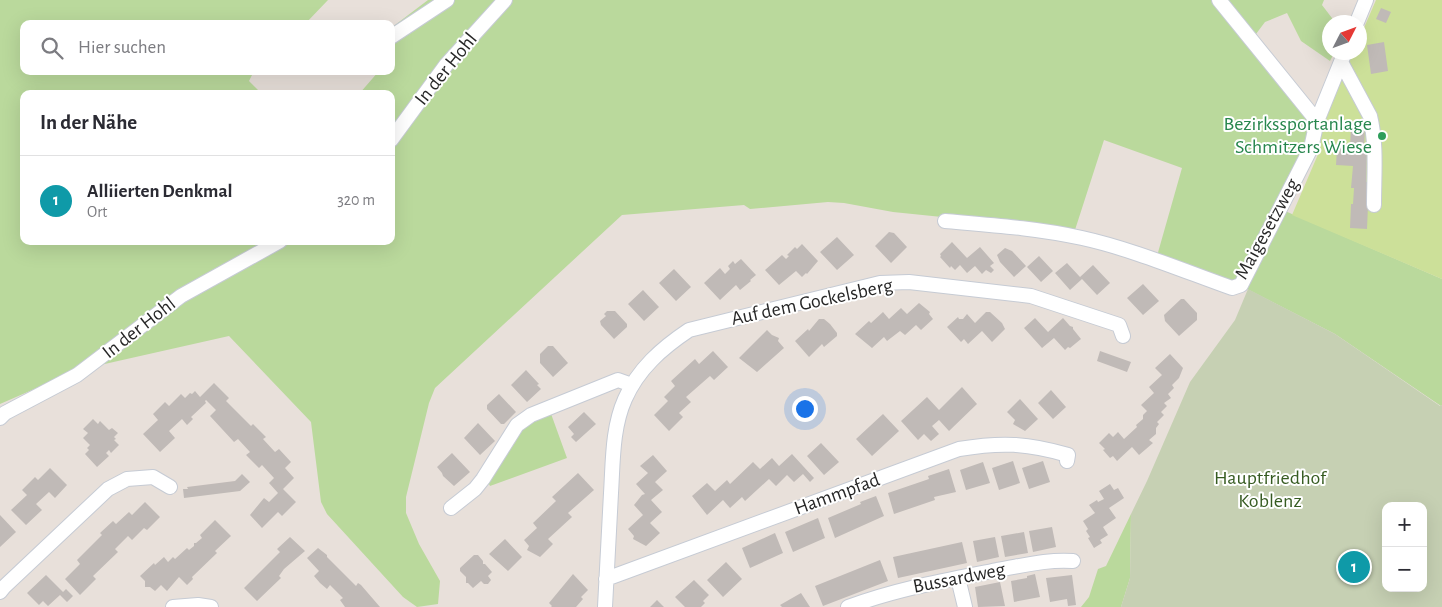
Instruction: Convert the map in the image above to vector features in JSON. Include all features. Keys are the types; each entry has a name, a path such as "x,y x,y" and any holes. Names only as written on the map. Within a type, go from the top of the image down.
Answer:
{"street":[{"path":"395,34 447,0"},
{"name":"In der Hohl","path":"395,135 446,65 505,0"},
{"path":"1219,0 1316,121"},
{"path":"1360,15 1366,0"},
{"name":"Maigesetzweg","path":"945,221 1031,230 1085,239 1154,260 1232,288 1241,285 1311,148 1316,121 1342,60"},
{"path":"1344,60 1372,124 1375,139 1374,205"},
{"name":"In der Hohl","path":"0,418 5,413 77,375 181,296 273,245"},
{"name":"Auf dem Gockelsberg","path":"604,607 614,445 624,400 648,363 668,344 689,330 880,283 909,282 1031,296 1119,325 1123,336"},
{"path":"451,508 475,489 517,425 531,415 618,380 632,386"},
{"name":"Hammpfad","path":"606,579 959,449 988,444 1039,446 1068,454 1067,461"},
{"path":"0,592 108,490 127,479 153,477 170,487"},
{"name":"Bussardweg","path":"848,607 907,588 1055,560 1072,562"},
{"path":"958,578 965,607"},
{"path":"173,607 198,605 211,607"}],"green space":[{"path":"0,0 328,0 309,20 20,20 20,75 252,75 249,81 258,90 20,90 20,245 395,245 395,90 362,90 376,75 395,75 395,25 428,0 1324,0 1322,5 1330,15 1322,15 1322,55 1301,41 1287,13 1265,22 1250,42 1312,123 1306,147 1234,284 1157,256 1182,168 1104,140 1074,233 1060,229 893,212 828,202 750,209 744,205 622,215 435,388 429,403 406,497 406,513 419,544 440,581 438,604 417,607 403,597 327,514 321,502 311,422 229,336 78,370 0,404"},
{"name":"Bezirkssportanlage Schmitzers Wiese","path":"1376,0 1442,0 1442,279 1292,215 1319,152 1323,121 1350,60 1367,60 1367,21"},
{"path":"1285,211 1442,279 1441,406 1335,334 1245,288"},
{"name":"Hauptfriedhof Koblenz","path":"1248,289 1335,334 1440,406 1442,405 1442,607 1121,607 1130,578 1131,514 1190,382 1235,320"},
{"path":"550,411 567,458 490,486 488,482 516,441 515,436 520,428"},
{"path":"1131,514 1130,578 1121,607 1081,607 1089,597 1098,569 1106,566"}],"building":[{"path":"1381,8 1391,12 1386,23 1376,19"},
{"path":"1384,42 1388,71 1371,74 1367,45"},
{"path":"1351,126 1365,127 1364,148 1367,149 1366,182 1369,182 1367,229 1350,228 1354,188 1351,188 1353,166 1336,165 1337,148 1350,148"},
{"path":"889,232 894,233 907,247 891,263 875,246"},
{"path":"837,237 854,255 837,270 820,252"},
{"path":"952,242 967,258 980,247 994,263 990,266 994,270 991,273 986,270 982,274 975,266 967,273 960,265 955,270 951,266 950,268 940,257 940,254"},
{"path":"802,244 818,261 807,274 802,277 796,271 779,285 765,270 782,255 786,259 789,256 787,255 795,247 797,249"},
{"path":"1005,248 1012,251 1026,266 1014,277 1000,262 997,255"},
{"path":"1039,256 1053,271 1041,282 1027,267"},
{"path":"741,259 756,275 740,290 736,285 720,300 704,283 720,268 725,274 730,269 728,266 733,261 735,264"},
{"path":"1067,263 1080,277 1093,265 1110,283 1097,295 1082,279 1070,290 1055,273"},
{"path":"674,269 691,287 676,301 659,283"},
{"path":"1143,284 1159,301 1143,315 1127,298"},
{"path":"643,290 659,307 644,321 628,304"},
{"path":"1181,299 1184,299 1197,313 1197,320 1179,336 1165,321 1164,315"},
{"path":"919,303 930,312 929,314 933,319 921,330 916,325 905,335 900,331 887,341 884,337 872,348 855,334 869,321 871,323 883,312 889,319 901,308 907,314"},
{"path":"607,311 615,311 627,324 627,327 614,339 601,325 600,321 606,316 604,314"},
{"path":"986,312 990,312 1002,323 1005,329 992,342 982,331 968,344 964,339 961,342 947,327 958,317 963,319 967,314 975,323"},
{"path":"1035,318 1048,332 1063,318 1073,327 1081,339 1065,350 1054,338 1042,348 1024,328"},
{"path":"819,319 824,319 830,324 837,333 837,336 824,347 822,344 809,357 795,341 808,329 809,331"},
{"path":"767,330 779,338 778,341 784,348 757,372 739,358"},
{"path":"548,346 553,346 568,363 553,377 540,363 540,354"},
{"path":"713,351 728,367 714,380 710,376 686,397 691,402 679,413 683,417 669,431 654,415 668,401 664,397 675,386 671,381 695,359 699,364"},
{"path":"1100,351 1131,362 1127,372 1097,361"},
{"path":"1170,354 1183,368 1179,378 1172,385 1174,388 1168,394 1171,398 1164,403 1167,406 1161,412 1164,415 1157,422 1159,424 1156,428 1156,434 1149,440 1153,443 1139,455 1132,447 1117,461 1113,456 1110,458 1099,443 1109,433 1113,437 1118,432 1124,439 1137,427 1136,425 1143,419 1143,415 1147,411 1141,405 1154,393 1149,387 1162,375 1155,368"},
{"path":"526,370 539,384 537,385 541,389 527,402 511,385"},
{"path":"214,383 229,398 226,401 251,426 253,424 266,437 263,439 275,452 279,449 291,462 285,468 294,478 283,489 296,502 282,516 278,512 262,528 250,515 264,498 269,502 278,493 269,483 274,478 262,465 259,468 246,455 250,452 238,439 234,442 210,416 216,410 206,400 206,403 191,417 193,419 187,425 182,419 169,431 175,438 160,452 143,434 158,420 153,414 165,402 169,406 181,394 185,398 195,391 200,397"},
{"path":"962,387 977,404 949,431 939,420 932,426 939,434 931,441 924,434 918,440 901,421 927,397 939,410"},
{"path":"1051,390 1066,407 1053,419 1038,403"},
{"path":"499,394 516,412 504,424 501,424 487,409 487,405"},
{"path":"1020,399 1038,419 1025,431 1013,424 1015,420 1007,412"},
{"path":"584,412 596,424 576,442 571,437 574,434 568,427"},
{"path":"883,414 899,431 872,456 856,439"},
{"path":"93,419 98,424 100,421 109,430 112,428 118,433 114,440 119,445 111,453 109,450 106,453 109,456 97,467 85,454 89,450 87,448 90,445 83,438 88,433 83,429"},
{"path":"478,423 495,441 480,455 464,438"},
{"path":"821,443 839,462 824,475 807,456"},
{"path":"452,453 470,472 454,486 443,476 437,467"},
{"path":"792,454 814,478 810,482 803,474 794,482 787,475 776,486 769,479 745,501 742,497 730,508 723,500 707,515 692,496 707,483 715,491 727,480 730,484 753,462 760,469 772,458 779,466"},
{"path":"653,455 667,471 655,482 663,490 651,500 662,512 650,523 660,533 646,546 633,539 634,536 628,529 643,515 634,505 645,494 636,484 648,473 640,466"},
{"path":"1013,461 1020,483 999,490 992,468"},
{"path":"1043,461 1050,482 1029,489 1022,468"},
{"path":"983,462 990,483 966,490 960,470"},
{"path":"50,468 67,485 55,498 49,492 36,504 42,510 26,525 11,510 27,495 22,490 35,477 38,480"},
{"path":"949,469 956,492 934,497 935,500 894,514 888,493 929,479 928,476"},
{"path":"578,473 594,490 568,513 572,517 548,539 553,544 540,557 527,550 529,546 524,540 537,528 533,523 556,501 552,497"},
{"path":"242,474 250,482 240,491 184,498 183,489 188,489 187,487 235,481"},
{"path":"1110,484 1114,490 1118,488 1124,498 1109,508 1116,518 1103,527 1108,535 1100,540 1102,543 1094,548 1088,538 1090,537 1086,531 1088,529 1083,521 1095,513 1089,505 1097,500 1098,502 1104,499 1099,491"},
{"path":"876,496 884,516 835,538 828,518"},
{"path":"145,502 160,517 147,530 144,528 132,540 128,536 115,549 118,552 93,576 96,579 80,595 65,579 80,564 77,560 113,521 116,524 129,512 132,515"},
{"path":"0,515 16,532 0,547"},
{"path":"818,518 825,538 793,552 785,532"},
{"path":"215,520 231,536 215,551 217,553 192,577 193,579 187,585 179,577 167,591 161,585 155,591 150,587 145,587 145,581 140,576 154,563 155,565 164,557 168,562 173,557 175,559 187,548 189,550 194,546 194,543 202,538 200,535"},
{"path":"1052,527 1056,547 1033,552 1029,531"},
{"path":"1024,532 1028,553 1005,557 1001,536"},
{"path":"775,533 783,553 750,568 742,548"},
{"path":"290,537 305,551 284,569 279,576 281,578 257,601 244,588 280,552 277,549"},
{"path":"995,537 999,557 977,562 973,541"},
{"path":"505,539 522,557 508,571 489,554"},
{"path":"962,542 967,563 898,578 893,557"},
{"path":"318,548 356,586 358,583 361,585 380,607 345,607 340,600 343,598 330,585 327,589 314,576 319,571 307,558"},
{"path":"474,555 478,555 483,564 492,572 488,576 491,580 488,584 484,584 481,581 473,588 466,583 466,577 460,571 460,568"},
{"path":"880,560 888,581 823,606 815,586"},
{"path":"726,562 742,579 723,597 707,580"},
{"path":"573,574 588,590 581,597 583,599 576,607 551,607 549,603"},
{"path":"1035,574 1040,597 1014,602 1011,581 1027,578 1027,576"},
{"path":"46,575 63,592 66,589 73,596 67,602 60,595 48,606 43,601 39,605 27,593"},
{"path":"1072,575 1076,605 1068,606 1067,599 1050,602 1046,578"},
{"path":"694,580 709,595 703,601 705,603 701,607 685,607 675,597"},
{"path":"1000,582 1005,606 978,607 975,587"},
{"path":"801,593 810,607 782,607 780,605"},
{"path":"657,600 664,607 650,607"}],"place":[{"name":"Bezirkssportanlage Schmitzers Wiese","path":"1382,136"},
{"name":"Alliierten Denkmal","path":"1354,567"}]}
